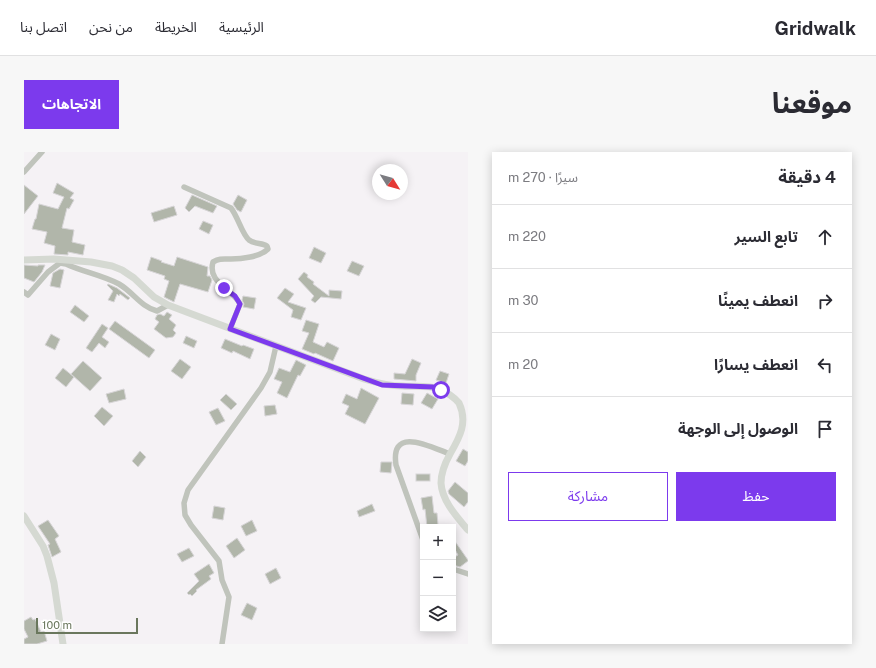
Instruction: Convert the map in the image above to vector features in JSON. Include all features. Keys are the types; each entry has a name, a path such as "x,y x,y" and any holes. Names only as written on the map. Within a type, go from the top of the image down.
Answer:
{"street":[{"path":"24,172 42,152"},
{"path":"184,187 231,208 249,239 267,246 266,251 256,255 231,259 218,259 213,262 211,267 212,274 224,288 235,296 240,304 230,329"},
{"path":"24,260 91,262 112,266 122,270 134,278 154,297 168,305 230,329 382,385 433,387 455,398 464,408 467,418 466,428 459,442 450,454 442,471 441,482 442,492 454,513 468,530"},
{"path":"24,292 28,295 48,272 60,263 121,285 139,302 152,310 157,311 168,305"},
{"path":"222,644 229,597 222,580 219,561 191,525 185,515 184,503 188,490 261,388 270,372 276,346"},
{"path":"420,532 396,464 396,450 400,444 413,441 450,454"},
{"path":"24,516 43,546 47,556 54,583 63,644"},
{"path":"456,569 468,574"}],"building":[{"path":"57,183 74,193 70,198 74,200 69,209 67,208 62,228 74,230 72,242 85,245 83,255 68,252 68,255 54,254 55,246 44,243 47,232 32,229 39,204 58,209 64,197 53,193"},
{"path":"24,185 38,196 24,214"},
{"path":"192,195 217,206 213,213 195,206 189,212 185,208"},
{"path":"238,195 247,200 241,212 237,210 233,204"},
{"path":"174,206 177,215 154,222 151,213"},
{"path":"203,221 213,225 209,234 199,229"},
{"path":"314,247 326,253 321,263 309,258"},
{"path":"151,257 174,266 177,257 208,267 207,276 210,276 212,280 208,292 180,284 174,302 164,297 169,281 164,279 165,276 147,270"},
{"path":"352,261 364,266 359,276 347,271"},
{"path":"24,265 45,265 42,272 34,282 24,278"},
{"path":"60,269 64,270 60,288 50,286 53,273"},
{"path":"304,272 308,275 307,277 314,282 313,284 329,296 329,290 342,291 341,299 321,297 315,303 311,300 314,296 298,279"},
{"path":"108,284 117,288 130,298 128,300 120,294 119,296 117,294 114,302 108,300 113,291 107,285"},
{"path":"285,288 294,294 288,302 306,308 301,320 291,317 293,310 277,298"},
{"path":"243,296 256,298 254,309 243,307"},
{"path":"75,305 89,316 84,322 70,312"},
{"path":"167,312 172,315 169,319 176,325 173,330 176,333 173,337 166,338 154,329 159,322 155,319 157,315 160,314 164,316"},
{"path":"306,320 319,324 313,342 324,347 327,342 339,348 333,361 302,349 309,333 302,331"},
{"path":"115,321 155,350 149,358 109,329"},
{"path":"102,324 108,328 102,337 109,342 105,348 99,343 92,352 86,348"},
{"path":"51,334 60,339 55,350 45,345"},
{"path":"186,336 197,341 194,348 183,343"},
{"path":"225,339 254,349 250,359 233,351 232,353 221,348"},
{"path":"180,359 191,367 182,379 171,371"},
{"path":"412,359 421,363 416,375 416,381 394,379 394,373 405,374"},
{"path":"296,360 306,365 300,376 298,375 287,398 277,393 282,382 274,379 279,368 290,372"},
{"path":"83,361 102,378 90,391 71,374"},
{"path":"63,368 74,377 66,387 55,378"},
{"path":"440,371 449,374 446,383 436,380"},
{"path":"361,388 379,398 365,424 345,414 349,406 342,403 346,394 357,399"},
{"path":"124,389 126,399 109,403 106,394"},
{"path":"402,393 414,394 413,405 401,404"},
{"path":"427,393 438,399 432,409 421,403"},
{"path":"226,394 237,404 231,410 220,400"},
{"path":"275,405 277,414 265,416 264,406"},
{"path":"102,407 113,416 104,426 94,416"},
{"path":"218,408 225,421 216,425 209,412"},
{"path":"463,449 468,452 468,461 465,466 456,461"},
{"path":"140,451 146,457 138,467 132,461"},
{"path":"381,462 392,462 391,473 380,472"},
{"path":"416,474 430,474 430,481 416,481"},
{"path":"455,482 468,493 468,502 464,507 449,494 448,491"},
{"path":"432,496 434,513 437,513 438,524 427,524 425,509 423,510 421,498"},
{"path":"372,504 375,511 359,517 357,511"},
{"path":"214,506 225,508 223,520 212,518"},
{"path":"48,520 59,536 55,539 61,552 52,557 48,545 50,544 38,526"},
{"path":"252,520 257,531 246,536 241,526"},
{"path":"237,538 245,550 234,558 226,546"},
{"path":"456,543 468,560 460,567 456,566 456,556 458,555 456,551"},
{"path":"189,548 194,556 182,562 177,554"},
{"path":"209,564 214,573 209,576 211,579 196,590 197,591 192,596 190,594 189,595 187,593 199,581 194,574"},
{"path":"276,568 281,578 270,584 265,574"},
{"path":"247,603 257,608 252,620 241,615"},
{"path":"31,617 33,620 35,619 41,632 44,631 47,641 37,644 24,644 24,639 28,637 24,629 24,621"}],"route":[{"path":"224,288 235,296 240,304 230,329 382,385 433,387 441,390"}]}
